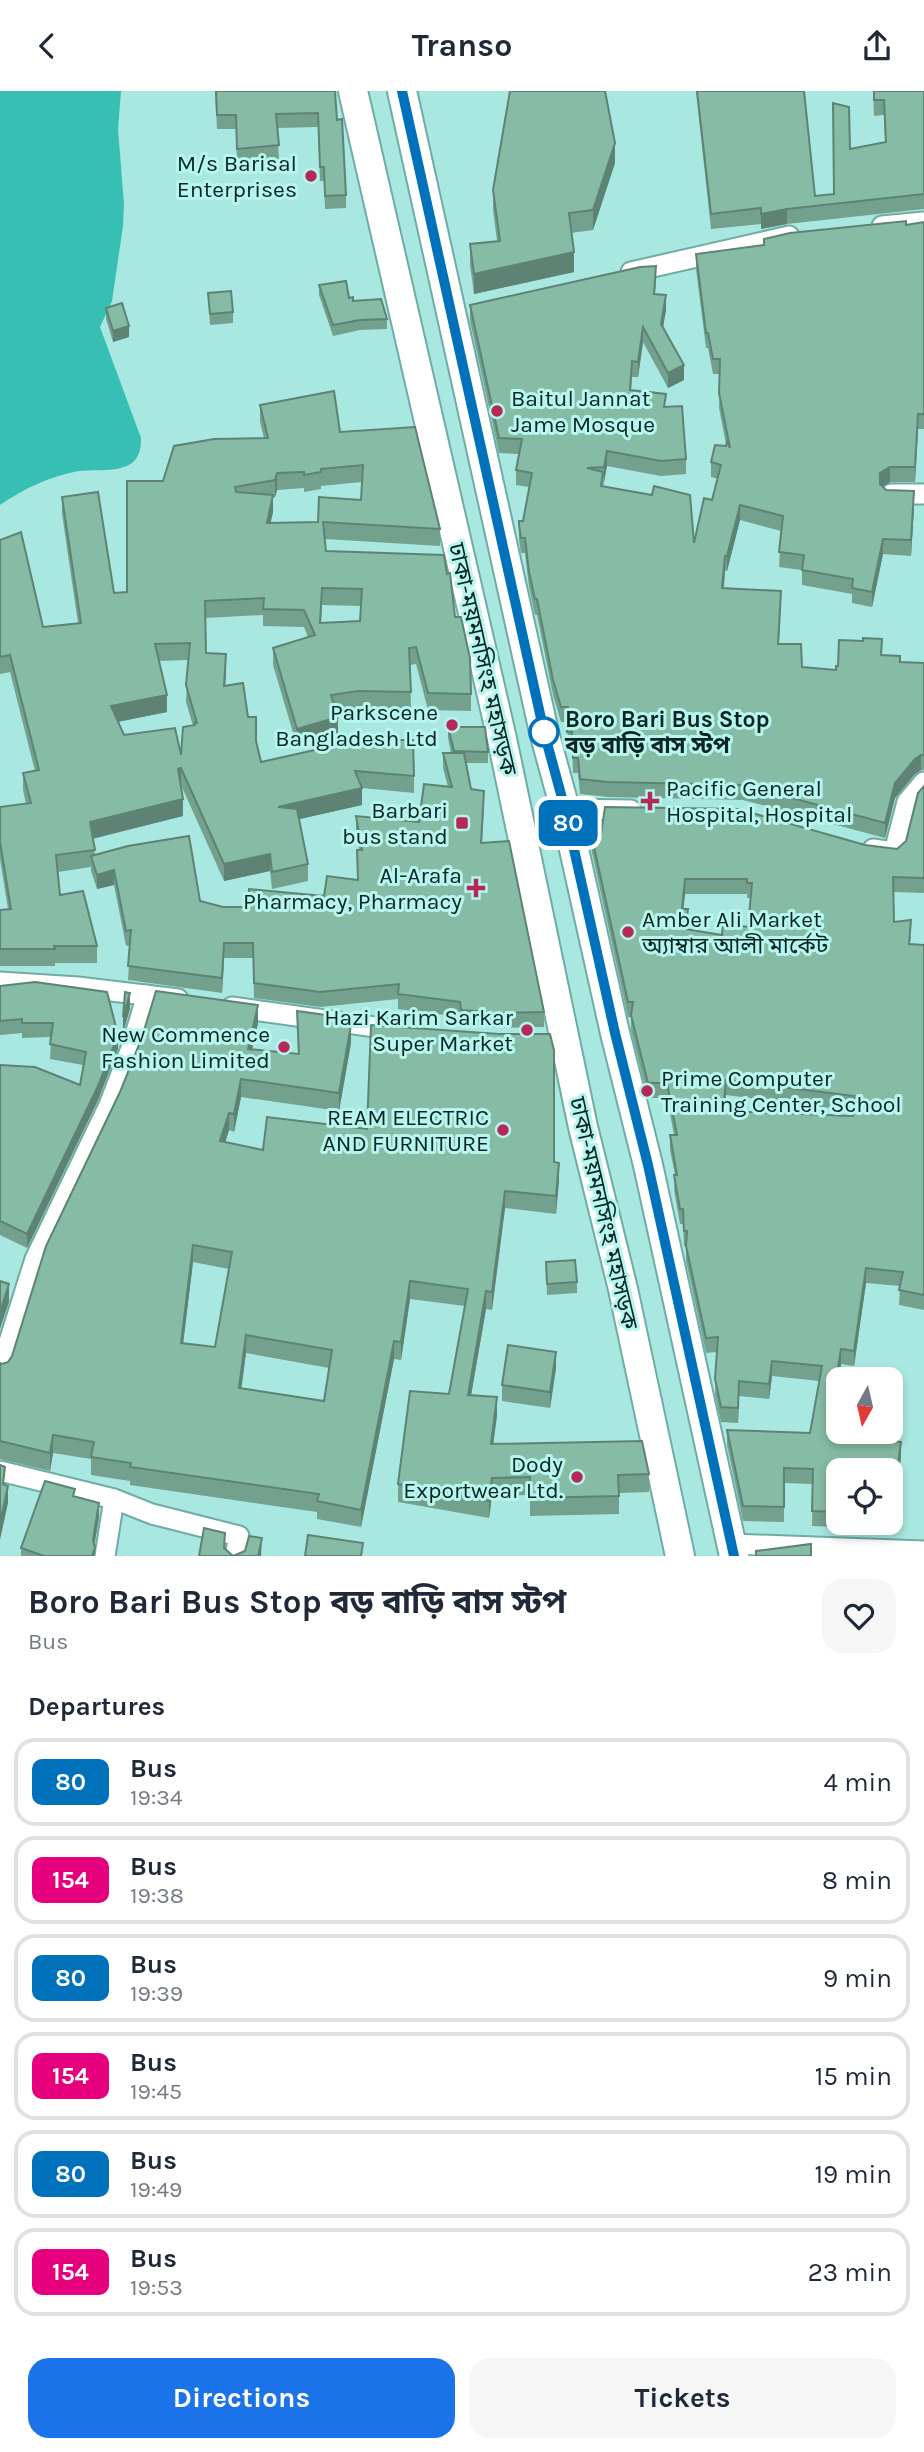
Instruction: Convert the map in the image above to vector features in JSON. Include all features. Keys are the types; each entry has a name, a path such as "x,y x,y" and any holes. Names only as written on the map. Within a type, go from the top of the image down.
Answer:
{"highway":[{"name":"ঢাকা-ময়মনসিংহ মহাসড়ক","path":"353,91 496,713 552,1039 583,1128 623,1289 680,1556"},
{"name":"ঢাকা-ময়মনসিংহ মহাসড়ক","path":"402,91 459,310 544,732 565,809 615,1033 648,1165 732,1550"}],"street":[{"path":"870,228 924,222"},
{"path":"613,276 801,235"},
{"path":"891,494 924,494"},
{"path":"854,844 894,852 924,782"},
{"path":"565,809 646,810"},
{"path":"0,982 147,995 417,1033"},
{"path":"0,1370 35,1259 109,1105 130,1051 147,995"},
{"path":"0,1471 114,1499 152,1514 239,1536 235,1556"},
{"path":"105,1556 114,1499"},
{"path":"732,1550 924,1551"}],"water":[{"path":"0,91 121,91 118,129 124,204 123,226 112,301 100,327 141,438 137,458 126,466 58,476 27,489 0,505"}],"building":[{"path":"216,91 335,91 337,120 342,119 346,195 325,196 324,167 320,167 318,113 276,114 279,145 237,149 236,115 217,115"},
{"path":"510,91 605,91 615,143 593,210 569,213 574,252 474,274 470,244 500,241 493,190"},
{"path":"697,91 804,91 815,196 834,194 833,103 849,107 850,149 886,142 884,100 874,100 874,91 924,91 924,194 761,214 761,208 711,214"},
{"path":"906,221 906,225 924,222 924,414 918,414 915,467 890,467 880,473 880,484 886,490 914,491 911,540 883,539 872,592 852,588 853,579 802,570 804,555 779,552 783,516 740,505 725,556 722,588 781,591 778,644 801,644 802,667 836,670 839,640 863,641 863,638 882,639 881,655 900,656 900,662 924,663 924,755 915,759 895,783 885,823 743,785 580,779 578,758 573,758 572,732 567,732 568,707 561,707 553,680 529,572 525,538 521,538 519,521 523,521 532,473 516,470 522,439 499,438 470,305 640,267 656,266 654,294 666,295 661,324 684,365 668,373 643,327 638,362 632,361 630,390 666,394 664,407 682,406 686,459 661,461 607,451 604,467 587,468 603,472 601,486 652,495 654,486 690,495 694,543 704,498 712,500 721,465 711,462 715,445 726,446 727,442 730,448 719,393 720,359 713,359 706,333 696,254 764,245 764,239 790,233"},
{"path":"346,281 349,298 353,297 353,301 381,299 387,319 333,325 319,285"},
{"path":"231,291 233,312 210,314 208,293"},
{"path":"122,303 129,326 113,331 106,308"},
{"path":"334,391 340,432 415,427 440,529 323,522 326,551 444,555 447,574 450,573 455,617 461,617 470,658 471,694 428,693 416,647 409,648 411,692 358,691 331,695 338,717 297,729 273,648 315,635 304,610 263,609 264,598 205,601 206,653 226,654 224,686 243,683 248,717 256,717 256,741 261,762 373,737 374,740 413,740 414,776 355,771 362,788 278,807 297,809 308,864 272,872 270,854 224,864 181,768 178,769 183,799 90,822 95,850 56,855 60,895 83,891 97,946 0,949 0,910 11,909 0,842 0,807 31,803 23,773 39,770 10,655 0,657 0,540 21,532 43,627 81,623 62,497 98,492 114,593 127,592 127,481 163,481 174,446 214,439 268,438 260,405","holes":["363,465 361,500 319,497 318,522 267,523 273,495 236,492 235,487 275,480 277,473 304,472 304,475 321,472 321,469","322,588 362,589 360,621 320,623","190,643 186,685 197,723 183,727 181,755 175,728 124,735 111,706 167,695 155,644"]},
{"path":"448,727 485,727 488,752 454,751"},
{"path":"443,753 464,753 471,789 484,791 481,843 509,841 544,1012 461,1010 460,1002 398,994 399,984 320,992 254,983 253,943 224,943 222,978 128,966 131,930 126,931 114,870 97,875 91,856 128,846 189,836 200,901 223,907 248,907 249,889 324,896 327,876 358,880 357,850 362,850 356,816 419,822 424,784 452,787"},
{"path":"924,786 924,878 893,877 894,922 911,920 909,944 924,945 924,1295 899,1290 903,1272 866,1268 854,1351 841,1349 838,1367 826,1367 826,1444 901,1444 899,1458 826,1458 826,1512 812,1511 813,1469 784,1468 784,1507 743,1506 727,1430 810,1433 822,1366 772,1361 769,1384 739,1381 738,1408 721,1407 715,1379 718,1337 706,1338 686,1246 687,1231 684,1231 683,1209 680,1209 670,1135 677,1135 667,1083 648,1083 631,1015 633,1002 628,1002 591,833 601,834 605,807 738,809 865,845 897,849 906,841 918,793","holes":["685,879 747,879 747,883 752,883 748,927 723,923 722,935 685,929 688,909 682,909","726,1080 855,1096 853,1116 723,1111"]},
{"path":"35,982 107,992 118,1035 98,1086 27,1234 0,1221 0,1065 35,1067 80,1085 86,1052 50,1044 53,1023 22,1023 22,1019 0,1021 0,986"},
{"path":"156,991 258,1005 248,1049 299,1054 297,1011 348,1018 348,1025 351,1025 339,1093 241,1079 234,1114 229,1113 220,1141 263,1150 267,1117 367,1129 371,1025 499,1034 550,1034 554,1050 554,1162 559,1163 556,1196 505,1191 492,1292 486,1291 468,1395 497,1397 491,1444 642,1441 649,1474 618,1475 619,1496 530,1498 530,1477 492,1478 489,1501 398,1484 410,1391 449,1394 468,1289 410,1281 401,1342 394,1341 361,1510 317,1501 319,1494 130,1467 131,1463 91,1457 94,1442 53,1435 50,1453 0,1441 0,1363 8,1362 12,1356 46,1246 120,1092 142,1037","holes":["193,1245 232,1252 215,1347 181,1343","246,1335 332,1350 324,1401 239,1388"]},
{"path":"125,992 130,993 123,1017"},
{"path":"575,1260 577,1282 547,1284 546,1262"},
{"path":"0,1281 9,1284 0,1312"},
{"path":"508,1345 556,1352 550,1392 502,1385"},
{"path":"0,1465 5,1467 3,1484 8,1486 0,1523"},
{"path":"45,1481 75,1489 73,1496 99,1503 92,1556 44,1556 21,1548"},
{"path":"204,1528 225,1533 224,1548 233,1556 199,1556"},
{"path":"308,1535 363,1543 361,1556 305,1556"},
{"path":"249,1536 262,1538 258,1556 233,1556 245,1551"},
{"path":"811,1544 811,1556 756,1556 756,1551"}],"bus line":[{"name":"80","path":"402,91 544,732 565,809 615,1033 648,1165 734,1556"}],"place":[{"name":"M/s Barisal Enterprises","path":"311,176"},
{"name":"Baitul Jannat Jame Mosque","path":"497,411"},
{"name":"Parkscene Bangladesh Ltd","path":"452,725"},
{"name":"Boro Bari Bus Stop বড় বাড়ি বাস স্টপ","path":"544,732"},
{"name":"Pacific General Hospital, Hospital","path":"650,801"},
{"name":"Barbari bus stand","path":"462,823"},
{"name":"Al-Arafa Pharmacy, Pharmacy","path":"476,888"},
{"name":"Amber Ali Market অ্যাম্বার আলী মার্কেট","path":"628,932"},
{"name":"Hazi Karim Sarkar Super Market","path":"527,1030"},
{"name":"New Commence Fashion Limited","path":"284,1047"},
{"name":"Prime Computer Training Center, School","path":"647,1091"},
{"name":"REAM ELECTRIC AND FURNITURE","path":"503,1130"},
{"name":"Dody Exportwear Ltd.","path":"577,1477"}]}
